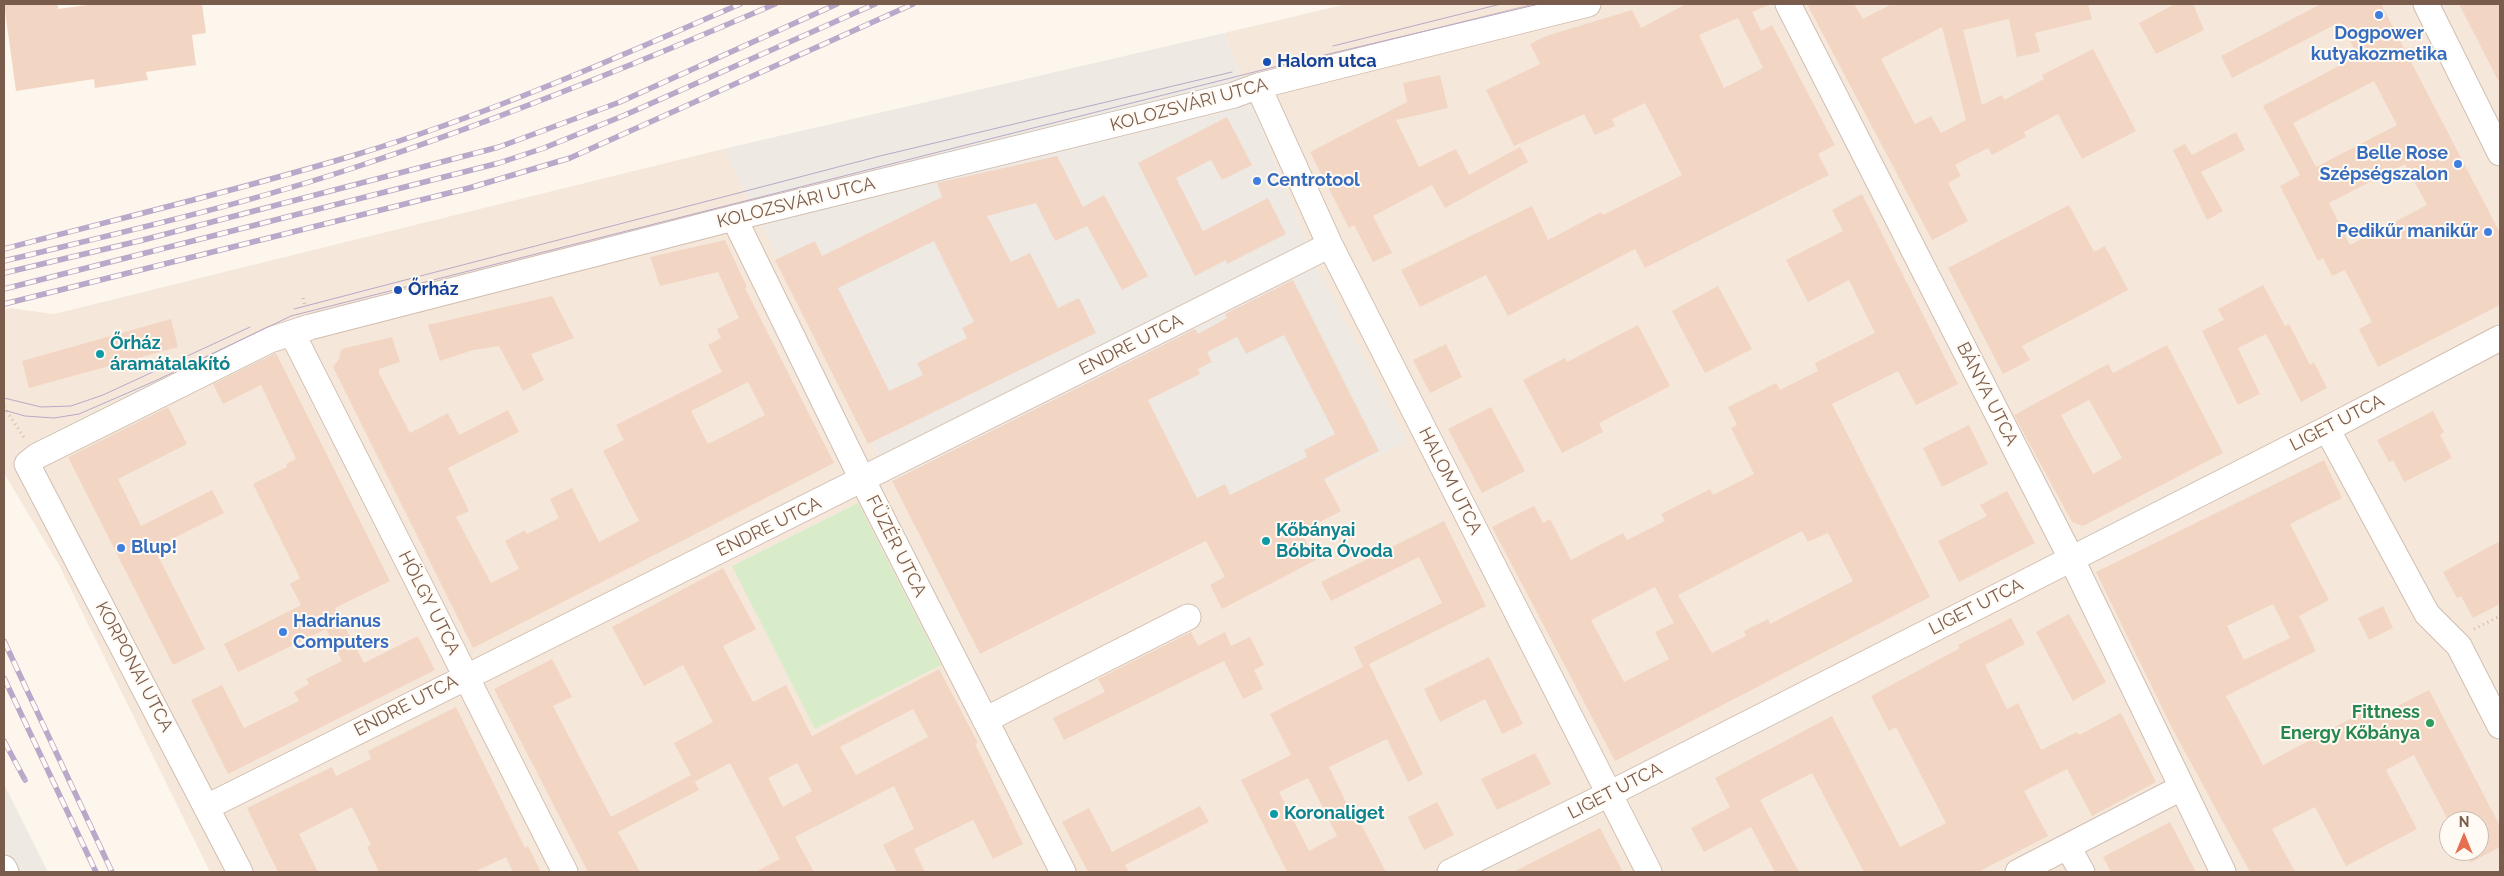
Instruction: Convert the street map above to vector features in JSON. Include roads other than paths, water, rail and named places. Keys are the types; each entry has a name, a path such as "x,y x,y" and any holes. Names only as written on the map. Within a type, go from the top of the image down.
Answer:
{"street":[{"name":"KOLOZSVÁRI UTCA","path":"32,460 270,340 310,327 734,218 1234,95 1258,86 1588,4"},
{"name":"BÁNYA UTCA","path":"1788,4 2071,558 2223,872"},
{"path":"2426,4 2500,153"},
{"name":"HALOM UTCA","path":"1258,86 1330,245 1649,872"},
{"name":"FÜZÉR UTCA","path":"734,218 863,480 1063,872"},
{"name":"ENDRE UTCA","path":"207,807 1330,245"},
{"name":"HÖLGY UTCA","path":"292,334 565,872"},
{"name":"LIGET UTCA","path":"1450,872 1609,794 2327,429 2500,338"},
{"path":"2327,429 2428,614 2459,646 2500,726"},
{"name":"KORPONAI UTCA","path":"32,460 240,872"},
{"path":"985,720 1188,617"},
{"path":"2018,872 2181,788"},
{"path":"2068,847 2082,872"},
{"path":"4,868 6,872"}],"tram line":[{"path":"1333,46 1501,4"},
{"path":"4,410 25,416 54,418 79,414 155,381 291,316 1270,68 1539,4"},
{"path":"294,309 880,156 1232,72"},
{"path":"4,398 41,407 71,406 103,395 250,327"}],"railway":[{"path":"4,249 268,180 404,139 550,85 740,4"},
{"path":"4,261 227,206 359,166 569,90 775,4"},
{"path":"4,273 139,241 499,147 620,102 837,4"},
{"path":"4,289 499,163 544,148 625,115 875,4"},
{"path":"4,304 469,188 570,158 913,4"},
{"path":"4,641 112,872"},
{"path":"4,678 96,872"},
{"path":"4,741 25,780"}],"place":[{"name":"Dogpower kutyakozmetika","path":"2379,15"},
{"name":"Halom utca","path":"1267,62"},
{"name":"Belle Rose Szépségszalon","path":"2458,164"},
{"name":"Centrotool","path":"1257,181"},
{"name":"Pedikűr manikűr","path":"2488,232"},
{"name":"Őrház","path":"398,290"},
{"name":"Őrház áramátalakító","path":"100,354"},
{"name":"Kőbányai Bóbita Óvoda","path":"1266,541"},
{"name":"Blup!","path":"121,548"},
{"name":"Hadrianus Computers","path":"283,632"},
{"name":"Fittness Energy Kőbánya","path":"2430,723"},
{"name":"Koronaliget","path":"1274,814"}]}
